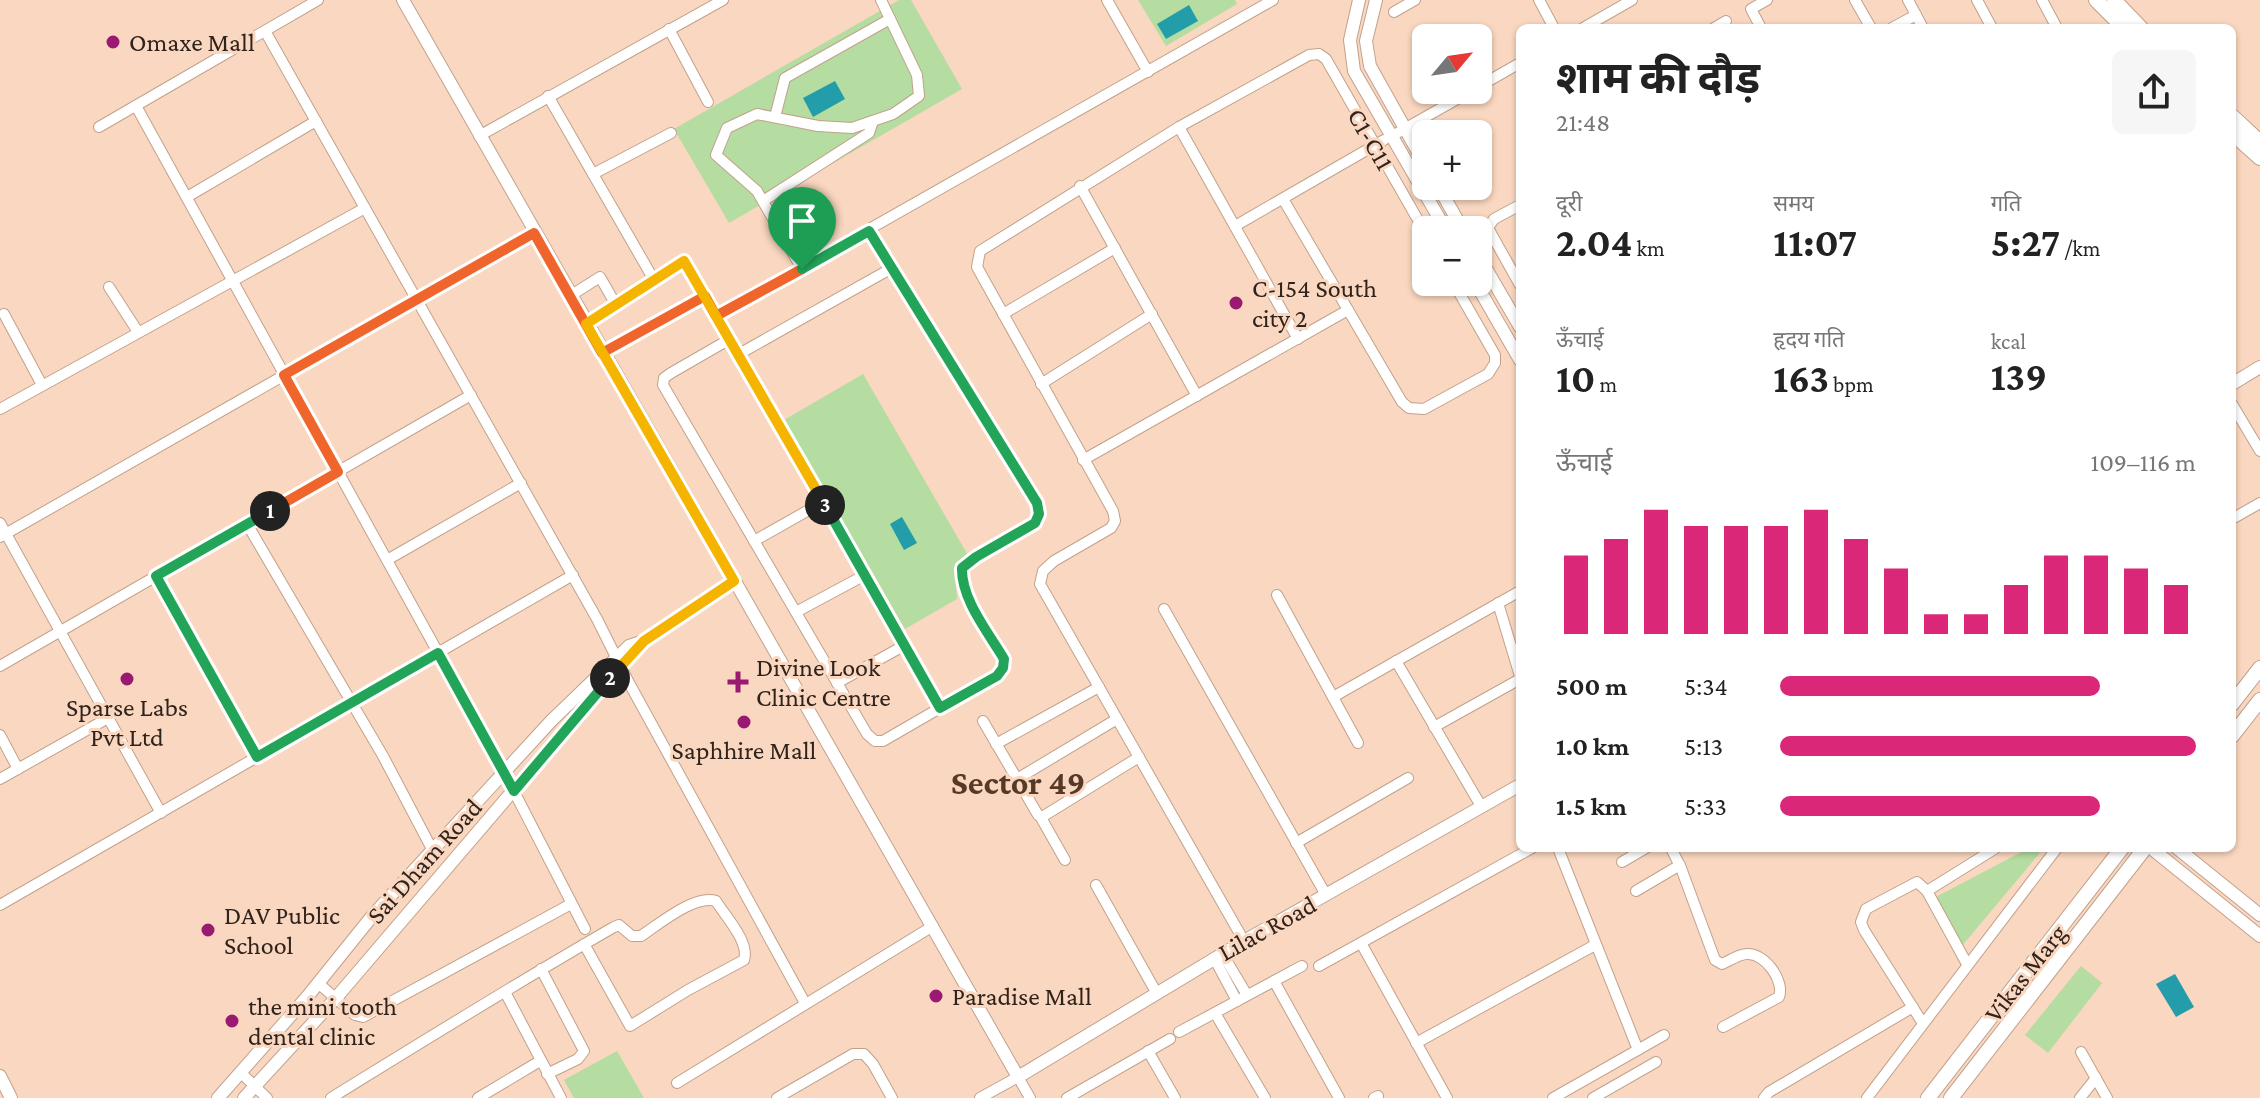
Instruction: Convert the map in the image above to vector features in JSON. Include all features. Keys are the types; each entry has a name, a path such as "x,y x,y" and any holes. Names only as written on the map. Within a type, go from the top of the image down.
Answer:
{"main road":[{"path":"2096,0 2130,24"},
{"path":"2114,0 2132,24"},
{"path":"2236,120 2260,142"},
{"path":"2236,137 2260,158"},
{"path":"2236,699 2260,668"},
{"path":"2236,731 2260,700"},
{"name":"Vikas Marg","path":"1928,1098 2119,852"},
{"path":"1951,1098 2142,852"}],"street":[{"path":"99,127 318,0"},
{"path":"403,0 1030,1098"},
{"path":"479,136 723,0"},
{"path":"802,269 757,191 716,155 727,128 757,114 818,126 852,128 893,114 919,96 917,75 881,0"},
{"path":"1107,0 1148,72"},
{"path":"716,316 1273,0"},
{"path":"1359,0 1350,40 1351,57 1361,85 1384,141 1436,216"},
{"path":"1376,0 1368,27 1367,55 1375,77 1412,131"},
{"path":"1394,12 1415,0"},
{"path":"1539,0 1552,24"},
{"path":"1590,24 1632,0"},
{"path":"1759,24 1751,9 1767,0"},
{"path":"1855,0 1869,24"},
{"path":"1908,0 1921,24"},
{"path":"1977,0 1990,24"},
{"path":"2042,0 2055,24"},
{"path":"1899,24 1916,15"},
{"path":"775,117 785,78 890,19"},
{"path":"1721,24 1726,21"},
{"path":"669,29 708,102"},
{"path":"265,31 573,575 805,1003"},
{"name":"C1-C11","path":"1179,127 1309,55 1319,54 1326,59 1384,141 1418,216"},
{"path":"1492,80 1516,65"},
{"path":"548,96 654,280"},
{"path":"1235,226 1449,104"},
{"path":"136,106 504,772 585,929"},
{"path":"187,197 316,121"},
{"path":"763,201 869,133 873,121"},
{"path":"1240,934 1040,584 1043,571 1054,561 1111,528 1115,521 1113,511 977,267 980,251 1179,127 1298,339"},
{"path":"593,174 671,133"},
{"path":"1080,186 1197,396"},
{"path":"1283,199 1402,402 1409,408 1424,409 1488,374 1495,363 1495,355 1461,296"},
{"path":"1516,207 1494,219 1488,228 1516,278"},
{"path":"0,409 365,208"},
{"path":"730,339 671,373 664,378 663,385 867,734 875,741 883,741 997,676 1003,668 1004,659 967,595 962,568 1035,523 1039,514 1037,503 869,231"},
{"path":"161,813 2,531 534,233"},
{"path":"1003,314 1115,248"},
{"path":"586,324 684,261 940,708"},
{"path":"739,354 892,268"},
{"path":"570,296 600,277 616,305"},
{"path":"1492,279 1516,320"},
{"path":"109,287 138,332"},
{"path":"602,353 705,296"},
{"path":"1483,296 1516,353"},
{"path":"1083,460 1348,310"},
{"path":"4,314 42,385"},
{"path":"1041,384 1152,314"},
{"path":"2236,382 2260,367"},
{"path":"0,666 471,395"},
{"path":"2236,411 2260,451"},
{"path":"387,560 521,483"},
{"path":"754,541 823,502"},
{"path":"2236,517 2260,503"},
{"path":"247,524 352,702 433,851"},
{"path":"0,905 573,575"},
{"path":"796,612 865,575"},
{"path":"156,576 257,757"},
{"name":"Sai Dham Road","path":"218,1098 373,915 552,720 644,641 734,581"},
{"path":"1333,697 1516,593"},
{"path":"1277,595 1358,743"},
{"path":"1498,603 1516,664"},
{"path":"1164,609 1326,895"},
{"path":"837,683 905,645"},
{"name":"Sai Dham Road","path":"241,1098 335,999 514,791 620,661"},
{"path":"1396,661 1481,806"},
{"path":"1434,727 1516,680"},
{"path":"996,744 1099,687"},
{"path":"0,779 108,718"},
{"path":"1017,779 1117,719"},
{"path":"983,721 1065,860"},
{"path":"0,735 18,769"},
{"path":"1040,816 1046,816 1139,757"},
{"path":"1296,843 1408,778"},
{"name":"Lilac Road","path":"1018,1077 1156,992 1516,787"},
{"path":"1319,966 1525,852"},
{"path":"1560,852 1638,1050"},
{"path":"1622,862 1639,852"},
{"path":"1673,852 1717,963 1746,954 1762,958 1781,991 1779,997 1723,1027"},
{"path":"1927,891 1990,852"},
{"path":"1867,1098 2054,852"},
{"path":"2156,852 2260,936"},
{"path":"2182,852 2260,915"},
{"path":"1636,891 1680,865"},
{"path":"1922,1022 1861,922 1866,909 1917,882 1927,891 1967,964"},
{"path":"1096,885 1156,992"},
{"path":"331,1098 541,969 584,944 619,925 632,936 641,936 697,900 710,899 716,901 738,935 745,946 746,955 744,960 630,1026 584,944"},
{"path":"318,983 355,1015 363,1017 571,904"},
{"path":"677,1083 933,926"},
{"path":"1361,943 1447,1098"},
{"path":"1416,1043 1595,945"},
{"path":"1218,956 1242,998"},
{"path":"1067,1098 1302,966"},
{"path":"541,969 584,1051 578,1059 547,1074"},
{"path":"1274,981 1339,1098"},
{"path":"505,992 561,1098"},
{"path":"1764,1098 1769,1092 1913,1007"},
{"path":"1215,1013 1265,1098"},
{"path":"1554,1098 1664,1035"},
{"path":"1148,1051 1175,1098"},
{"path":"2081,1052 2107,1098"},
{"path":"777,1098 853,1054 864,1054 892,1098"},
{"path":"478,1098 540,1061"},
{"path":"1593,1098 1656,1062"},
{"path":"240,1072 267,1098"},
{"path":"0,1076 11,1098"},
{"path":"980,1098 1018,1077"},
{"path":"2080,1098 2096,1078"},
{"path":"228,1086 241,1098"}],"green space":[{"path":"899,0 911,0 962,89 729,223 674,129"},
{"path":"1138,0 1235,0 1237,4 1166,46"},
{"path":"863,374 969,557 955,566 957,599 905,629 784,420"},
{"path":"2021,852 2041,852 1961,947 1934,898"},
{"path":"2081,966 2102,983 2048,1053 2025,1035"},
{"path":"617,1051 644,1098 574,1098 564,1080"}],"water":[{"path":"1189,5 1198,21 1166,39 1157,24"},
{"path":"835,81 845,99 813,117 803,98"},
{"path":"902,517 917,543 904,550 890,524"},
{"path":"2175,974 2194,1007 2176,1017 2156,984"}],"place":[{"name":"Omaxe Mall","path":"113,42"},
{"name":"C-154 South city 2","path":"1236,303"},
{"name":"Sparse Labs Pvt Ltd","path":"127,679"},
{"name":"Divine Look Clinic Centre","path":"738,682"},
{"name":"Saphhire Mall","path":"744,722"},
{"name":"DAV Public School","path":"208,930"},
{"name":"Paradise Mall","path":"936,996"},
{"name":"the mini tooth dental clinic","path":"232,1021"}],"district":[{"name":"Sector 49","path":"1018,782"}],"route":[{"path":"802,269 716,316 705,296 602,353 534,233 284,375 338,472 156,576 257,757 438,653 514,791 644,641 734,581 602,353 586,324 684,261 705,296 716,316 739,354 940,708 997,676 1003,668 1004,659 967,595 962,568 1035,523 1039,514 1037,503 869,231 802,269"}]}
